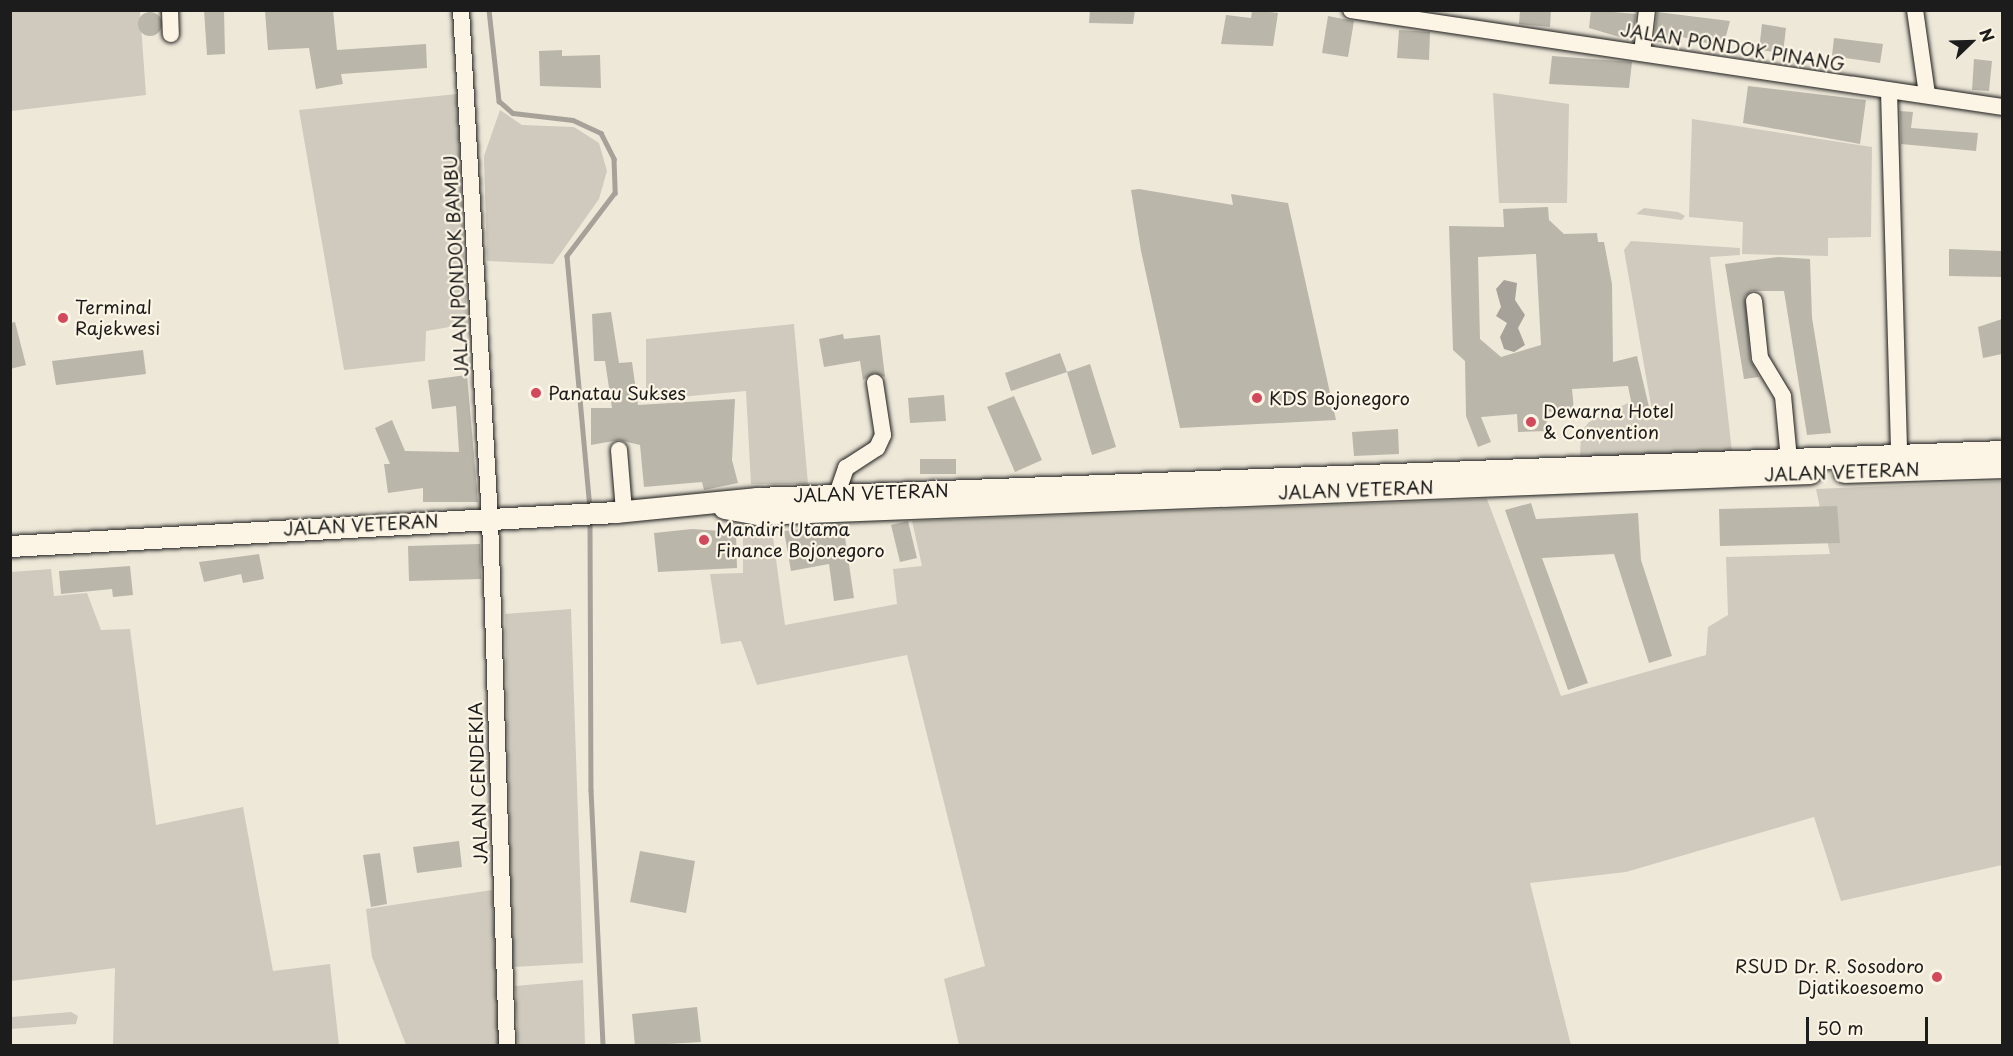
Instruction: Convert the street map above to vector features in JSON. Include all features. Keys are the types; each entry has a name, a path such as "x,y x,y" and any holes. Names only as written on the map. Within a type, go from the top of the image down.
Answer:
{"main road":[{"name":"JALAN VETERAN","path":"10,546 620,512 837,494 2002,451"},
{"name":"JALAN VETERAN","path":"711,505 757,514 2002,467"}],"street":[{"path":"170,10 171,34"},
{"name":"JALAN PONDOK BAMBU","path":"461,10 490,519"},
{"name":"JALAN PONDOK PINANG","path":"1351,10 2002,106"},
{"path":"1642,53 1647,10"},
{"path":"1915,10 1927,94"},
{"path":"1888,91 1899,454"},
{"path":"1754,301 1760,358 1783,396 1789,459"},
{"path":"837,494 846,468 878,447 883,435 875,383"},
{"path":"619,450 620,512"},
{"name":"JALAN CENDEKIA","path":"490,519 507,1046"}],"shaded area":[{"path":"10,11 140,11 146,95 11,111"},
{"path":"1493,93 1569,104 1567,203 1499,203"},
{"path":"457,94 467,324 426,331 425,361 344,370 299,110"},
{"path":"500,110 522,125 574,127 599,143 607,171 599,199 553,264 487,261 484,156"},
{"path":"1692,119 1872,147 1871,237 1828,238 1828,256 1742,254 1743,222 1689,217"},
{"path":"1644,208 1678,212 1685,216 1682,220 1636,214"},
{"path":"1631,241 1740,248 1740,255 1710,257 1732,452 1580,458 1581,432 1589,422 1628,403 1632,416 1652,411 1624,250"},
{"path":"1504,280 1517,283 1515,300 1525,315 1518,328 1525,345 1514,352 1504,349 1500,337 1507,323 1496,316 1501,307 1496,289"},
{"path":"794,324 808,484 751,484 746,391 646,400 646,339"},
{"path":"2002,481 2002,865 1841,901 1814,817 1626,872 1530,883 1571,1045 959,1045 944,979 985,966 907,655 757,685 741,641 721,644 710,574 743,573 743,531 772,530 785,625 897,604 893,569 922,566 912,521 1487,499 1561,696 1706,655 1708,627 1728,615 1726,557 1830,554 1816,489"},
{"path":"51,569 54,596 87,593 101,630 130,629 156,825 243,807 273,971 330,964 339,1045 113,1045 115,968 11,981 11,572"},
{"path":"571,609 583,963 513,967 505,614"},
{"path":"492,890 499,1045 406,1045 372,957 366,909"},
{"path":"583,980 585,1045 518,1045 515,986"},
{"path":"71,1012 78,1016 76,1024 11,1029 11,1017"}],"building":[{"path":"204,10 224,10 225,54 207,55"},
{"path":"333,10 337,50 426,44 427,68 341,74 343,84 316,89 309,48 268,50 265,11"},
{"path":"1090,10 1135,10 1133,24 1089,23"},
{"path":"1252,10 1278,13 1273,46 1221,44 1226,15 1251,18"},
{"path":"1520,10 1551,10 1550,27 1519,24"},
{"path":"1591,10 1636,14 1633,41 1589,28"},
{"path":"145,12 155,12 162,19 162,29 155,36 145,36 138,29 138,19"},
{"path":"1657,12 1730,21 1723,47 1682,37 1682,43 1654,42"},
{"path":"1328,16 1354,21 1348,57 1322,53"},
{"path":"1762,24 1786,28 1783,53 1759,50"},
{"path":"1399,30 1430,32 1429,60 1397,58"},
{"path":"1834,38 1883,44 1880,63 1832,56"},
{"path":"562,50 562,56 600,55 601,88 540,86 539,51"},
{"path":"1552,56 1632,62 1629,88 1549,84"},
{"path":"1974,59 1992,61 1989,91 1972,90"},
{"path":"1748,86 1866,100 1860,144 1743,123"},
{"path":"1900,111 1913,112 1911,128 1978,133 1976,151 1901,144"},
{"path":"1139,189 1233,205 1231,194 1288,203 1336,420 1180,428 1141,251 1131,190"},
{"path":"1548,207 1549,220 1564,234 1597,233 1598,242 1604,242 1612,284 1613,362 1637,356 1649,407 1633,411 1628,386 1572,389 1574,410 1546,412 1547,431 1518,432 1517,414 1481,417 1491,442 1478,447 1466,416 1465,361 1453,350 1449,226 1504,227 1503,209","holes":["1536,254 1541,345 1501,357 1480,339 1478,257"]},
{"path":"1949,249 2002,251 2002,277 1949,276"},
{"path":"1778,257 1810,259 1812,318 1831,433 1807,435 1784,291 1752,291 1745,296 1750,359 1759,377 1744,379 1725,264"},
{"path":"611,312 619,363 632,362 638,405 735,399 732,460 738,483 704,490 702,482 644,487 640,445 619,440 591,445 591,408 612,408 605,361 594,361 592,314"},
{"path":"2002,319 2002,354 1983,358 1978,327"},
{"path":"15,322 26,365 10,369 10,323"},
{"path":"843,334 844,339 880,335 885,377 874,373 863,380 860,361 824,367 819,339"},
{"path":"143,350 146,374 56,385 52,361"},
{"path":"1060,353 1067,372 1011,391 1005,373"},
{"path":"1090,364 1116,447 1092,455 1067,372"},
{"path":"467,375 478,502 423,502 423,488 388,493 384,464 390,464 375,428 392,420 405,451 459,452 456,406 432,409 428,380"},
{"path":"944,395 946,421 910,423 908,398"},
{"path":"1014,396 1042,460 1015,472 987,407"},
{"path":"1398,429 1399,454 1354,456 1352,432"},
{"path":"920,459 956,459 956,474 920,474"},
{"path":"1531,503 1536,519 1638,513 1641,560 1672,656 1649,663 1614,554 1542,558 1588,683 1568,690 1505,510"},
{"path":"1837,506 1840,543 1720,546 1719,509"},
{"path":"908,521 917,558 900,562 891,525"},
{"path":"843,524 854,598 834,601 829,564 791,571 784,531"},
{"path":"692,529 736,532 737,568 658,572 654,533"},
{"path":"480,544 481,579 409,581 408,546"},
{"path":"259,554 264,579 243,583 241,574 204,582 199,562"},
{"path":"130,566 133,595 113,597 112,589 61,594 59,571"},
{"path":"459,841 462,867 417,873 413,847"},
{"path":"640,851 695,861 686,913 630,902"},
{"path":"380,853 387,904 371,907 363,855"},
{"path":"697,1007 701,1042 635,1046 632,1014"}],"waterway":[{"path":"489,10 499,101 513,113 573,120 601,133 614,159 615,193 567,256 590,508"},
{"path":"590,520 591,790 603,1046"}],"place":[{"name":"Terminal Rajekwesi","path":"63,318"},
{"name":"Panatau Sukses","path":"536,393"},
{"name":"KDS Bojonegoro","path":"1257,398"},
{"name":"Dewarna Hotel & Convention","path":"1531,422"},
{"name":"Mandiri Utama Finance Bojonegoro","path":"704,540"},
{"name":"RSUD Dr. R. Sosodoro Djatikoesoemo","path":"1937,977"}]}
